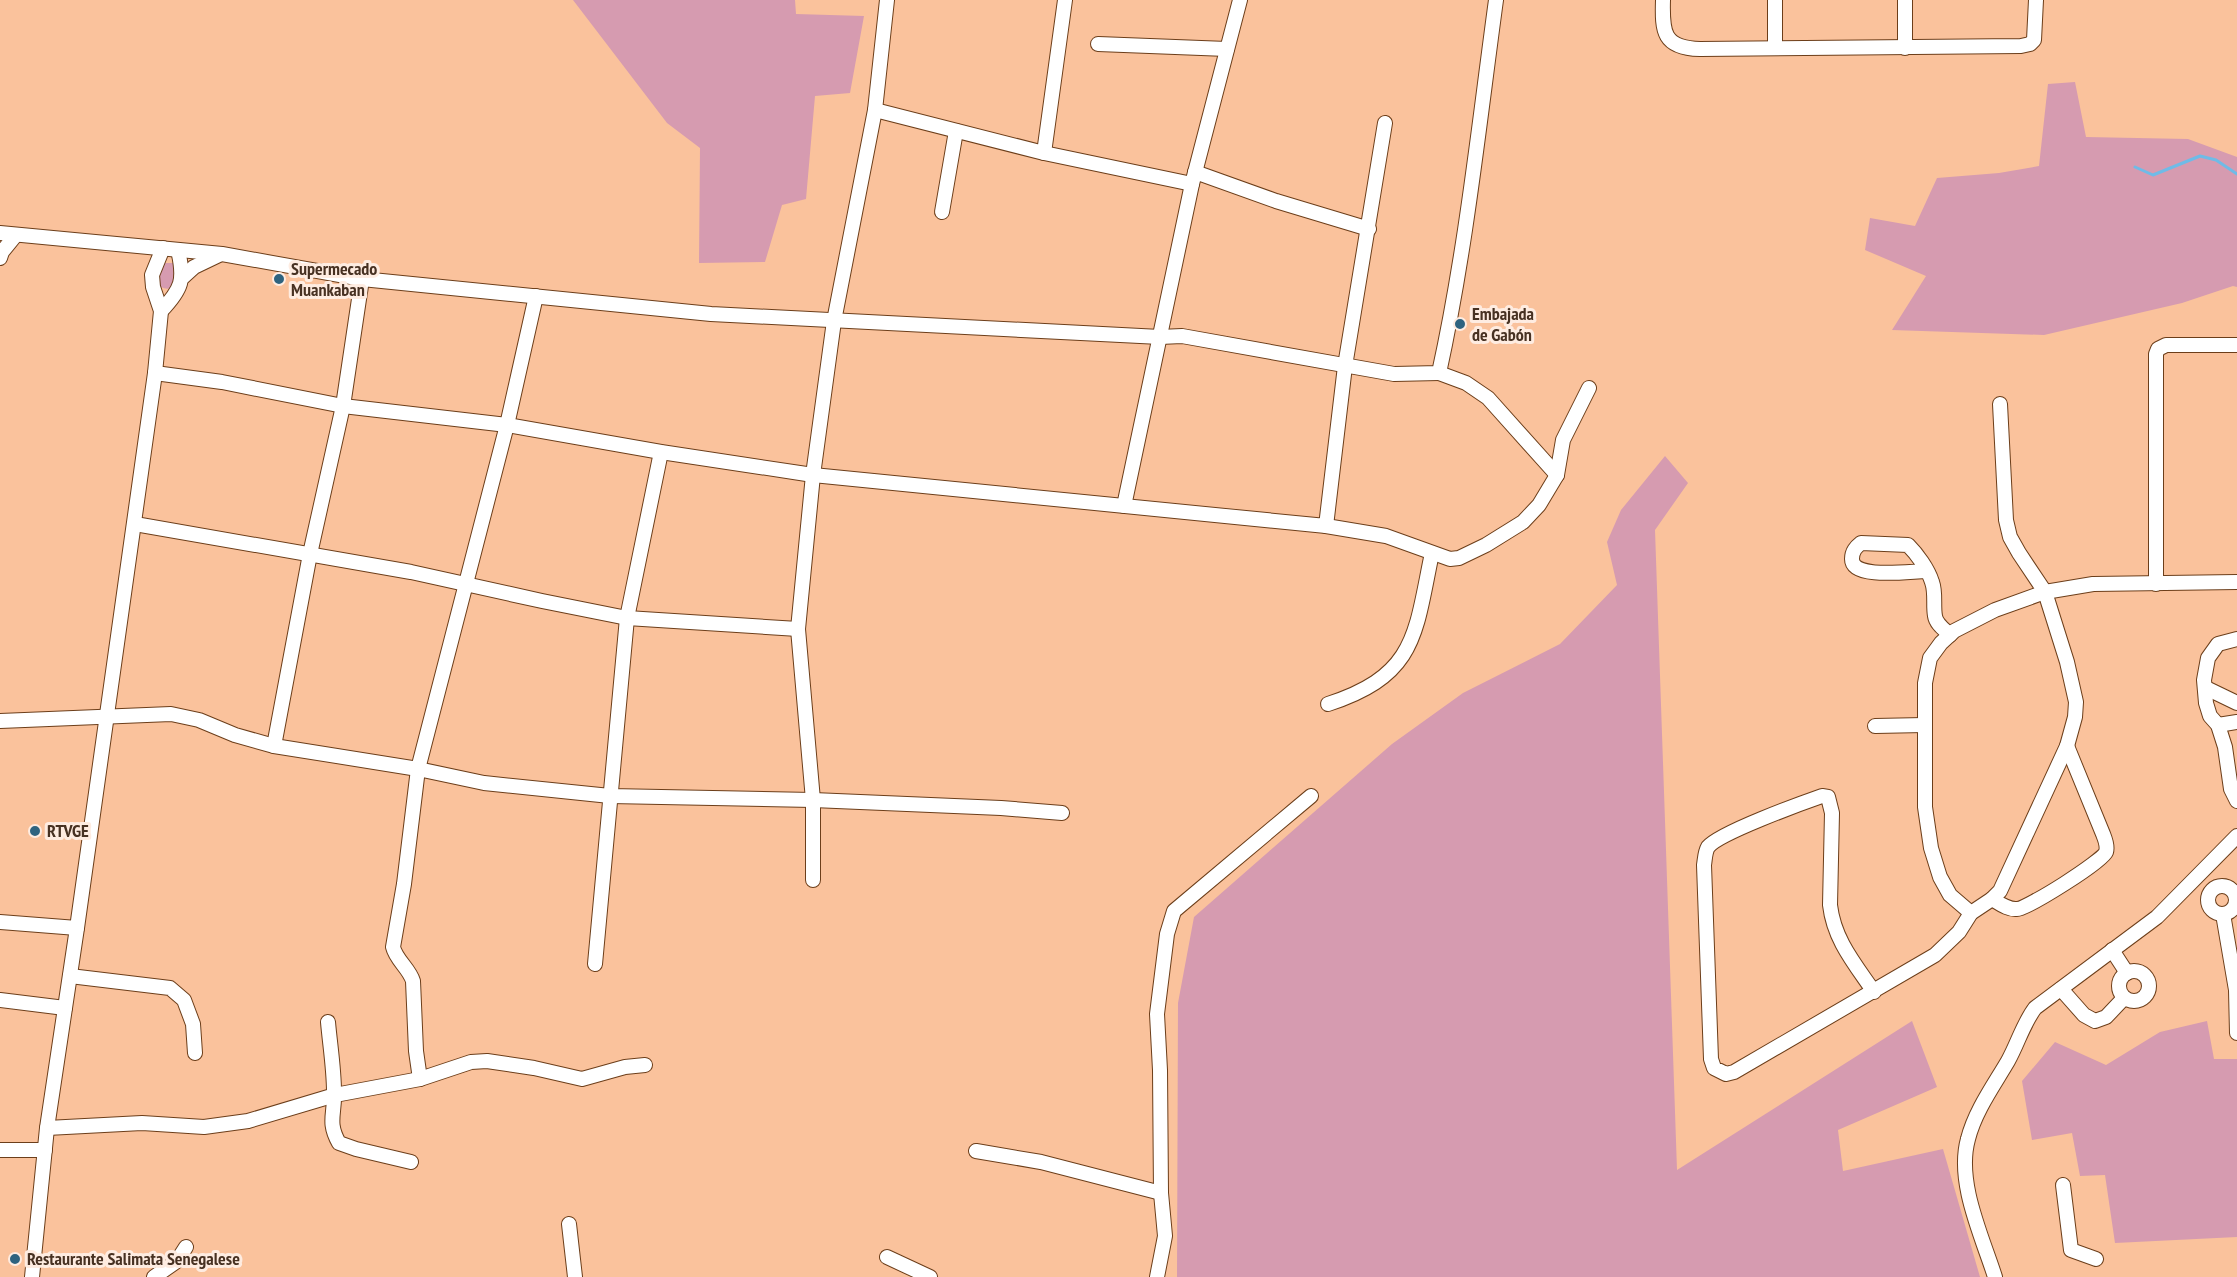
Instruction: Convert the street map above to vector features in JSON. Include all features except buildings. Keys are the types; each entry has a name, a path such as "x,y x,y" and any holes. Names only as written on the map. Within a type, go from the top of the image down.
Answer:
{"street":[{"path":"813,880 813,800 798,629 813,475 834,321 875,110 887,0"},
{"path":"1044,153 1065,0"},
{"path":"1124,506 1193,178 1240,0"},
{"path":"1439,373 1450,321 1496,0"},
{"path":"1663,0 1662,22 1665,35 1674,44 1685,48 2020,46 2030,44 2034,40 2036,0"},
{"path":"1775,0 1775,47"},
{"path":"1905,0 1905,48"},
{"path":"1098,44 1227,49"},
{"path":"875,110 1044,153 1193,178 1369,229"},
{"path":"1326,526 1345,366 1385,123"},
{"path":"942,212 956,131"},
{"path":"0,234 222,254 362,279 711,314 1160,337 1182,336 1394,374 1439,373 1466,383 1488,398 1557,475"},
{"path":"1,252 15,236"},
{"path":"120,244 138,252 149,261 153,269"},
{"path":"32,1277 47,1128 155,374 161,311 153,287 153,269 163,248"},
{"path":"178,250 183,277"},
{"path":"161,311 173,298 183,277 194,267 222,254"},
{"path":"274,746 310,554 343,406 362,279"},
{"path":"420,1080 416,1051 414,981 411,973 395,955 393,947 404,884 418,769 507,425 536,296"},
{"path":"2156,584 2156,354 2158,349 2166,345 2237,345"},
{"path":"155,374 222,382 343,406 507,425 661,452 813,475 1326,526 1386,536 1450,559 1474,552 1514,528 1539,505 1557,475 1563,440 1588,388"},
{"path":"1874,992 1846,952 1831,917 1832,813 1828,797 1822,796 1728,834 1709,846 1704,865 1711,1059 1714,1068 1726,1074 1734,1072 1874,992 1935,955 1959,932 1971,913 2000,891 2067,746 2075,717 2076,702 2067,662 2045,592 2010,537 2006,520 2000,404"},
{"path":"595,964 627,618 661,452"},
{"path":"135,524 310,554 627,618 798,629"},
{"path":"1926,571 1866,573 1855,567 1852,563 1852,555 1861,543 1904,543 1908,545 1917,554 1932,580 1935,594 1935,616 1938,623 1950,635"},
{"path":"1328,704 1351,696 1391,670 1408,649 1416,630 1432,553"},
{"path":"1971,913 1950,895 1940,877 1931,848 1925,807 1925,682 1930,658 1941,643 1950,635 1995,610 2045,592 2093,584 2237,582"},
{"path":"2237,639 2222,641 2218,644 2208,658 2204,680 2206,703 2210,716 2218,725 2225,747 2231,789 2237,801"},
{"path":"2206,688 2237,703"},
{"path":"0,721 171,714 199,720 235,735 274,746 418,769 484,783 610,796 813,800 1001,808 1062,813"},
{"path":"2218,725 2237,722"},
{"path":"1875,726 1924,724"},
{"path":"1992,899 2012,909 2025,907 2091,867 2106,852 2107,843 2067,746"},
{"path":"1157,1277 1165,1236 1161,1193 1157,1014 1167,934 1174,911 1311,796"},
{"path":"1995,1277 1973,1210 1964,1156 1968,1137 1983,1103 2014,1050 2028,1017 2035,1008 2157,917 2237,836"},
{"path":"2197,878 2213,889"},
{"path":"2221,886 2229,888 2236,898 2234,907 2223,914 2215,912 2209,905 2208,896 2213,889 2221,886"},
{"path":"2223,914 2236,990 2237,1033"},
{"path":"0,922 77,928"},
{"path":"2112,950 2127,973"},
{"path":"2132,971 2141,973 2149,986 2143,998 2133,1001 2124,998 2119,989 2121,980 2132,971"},
{"path":"70,976 170,988 184,1000 193,1024 195,1053"},
{"path":"2061,989 2084,1015 2095,1021 2106,1017 2124,998"},
{"path":"0,1000 65,1008"},
{"path":"328,1022 335,1095 331,1117 332,1128 339,1143 411,1161"},
{"path":"47,1128 142,1123 204,1127 248,1121 335,1095 420,1080 471,1062 487,1061 534,1068 582,1079 625,1067 645,1065"},
{"path":"0,1150 45,1150"},
{"path":"976,1151 1041,1162 1161,1193"},
{"path":"2063,1185 2071,1250 2096,1260"},
{"path":"569,1224 575,1277"},
{"path":"154,1277 177,1262 186,1247"},
{"path":"886,1257 930,1277"}],"shaded area":[{"path":"573,0 795,0 796,14 864,16 850,93 815,96 806,199 782,205 765,262 699,263 700,148 667,123"},
{"path":"2075,82 2086,137 2188,139 2237,157 2237,287 2233,286 2182,303 2044,335 1892,330 1926,276 1865,250 1870,218 1915,226 1937,178 1999,173 2039,166 2048,84"},
{"path":"163,263 173,263 179,266 175,287 160,287 156,283"},
{"path":"1665,456 1688,483 1655,530 1677,1170 1912,1021 1937,1087 1838,1130 1843,1171 1943,1149 1980,1277 1177,1277 1178,1003 1194,917 1392,744 1463,693 1560,644 1617,585 1607,542 1621,510"},
{"path":"2207,1021 2214,1059 2237,1059 2237,1237 2115,1243 2105,1175 2080,1176 2072,1133 2032,1140 2022,1081 2055,1042 2106,1065 2160,1032"}],"waterway":[{"path":"2135,167 2153,175 2200,156 2216,160 2237,174"}],"place":[{"name":"Supermecado Muankaban","path":"279,279"},
{"name":"Embajada de Gabón","path":"1460,324"},
{"name":"RTVGE","path":"35,831"},
{"name":"Restaurante Salimata Senegalese","path":"15,1259"}]}
